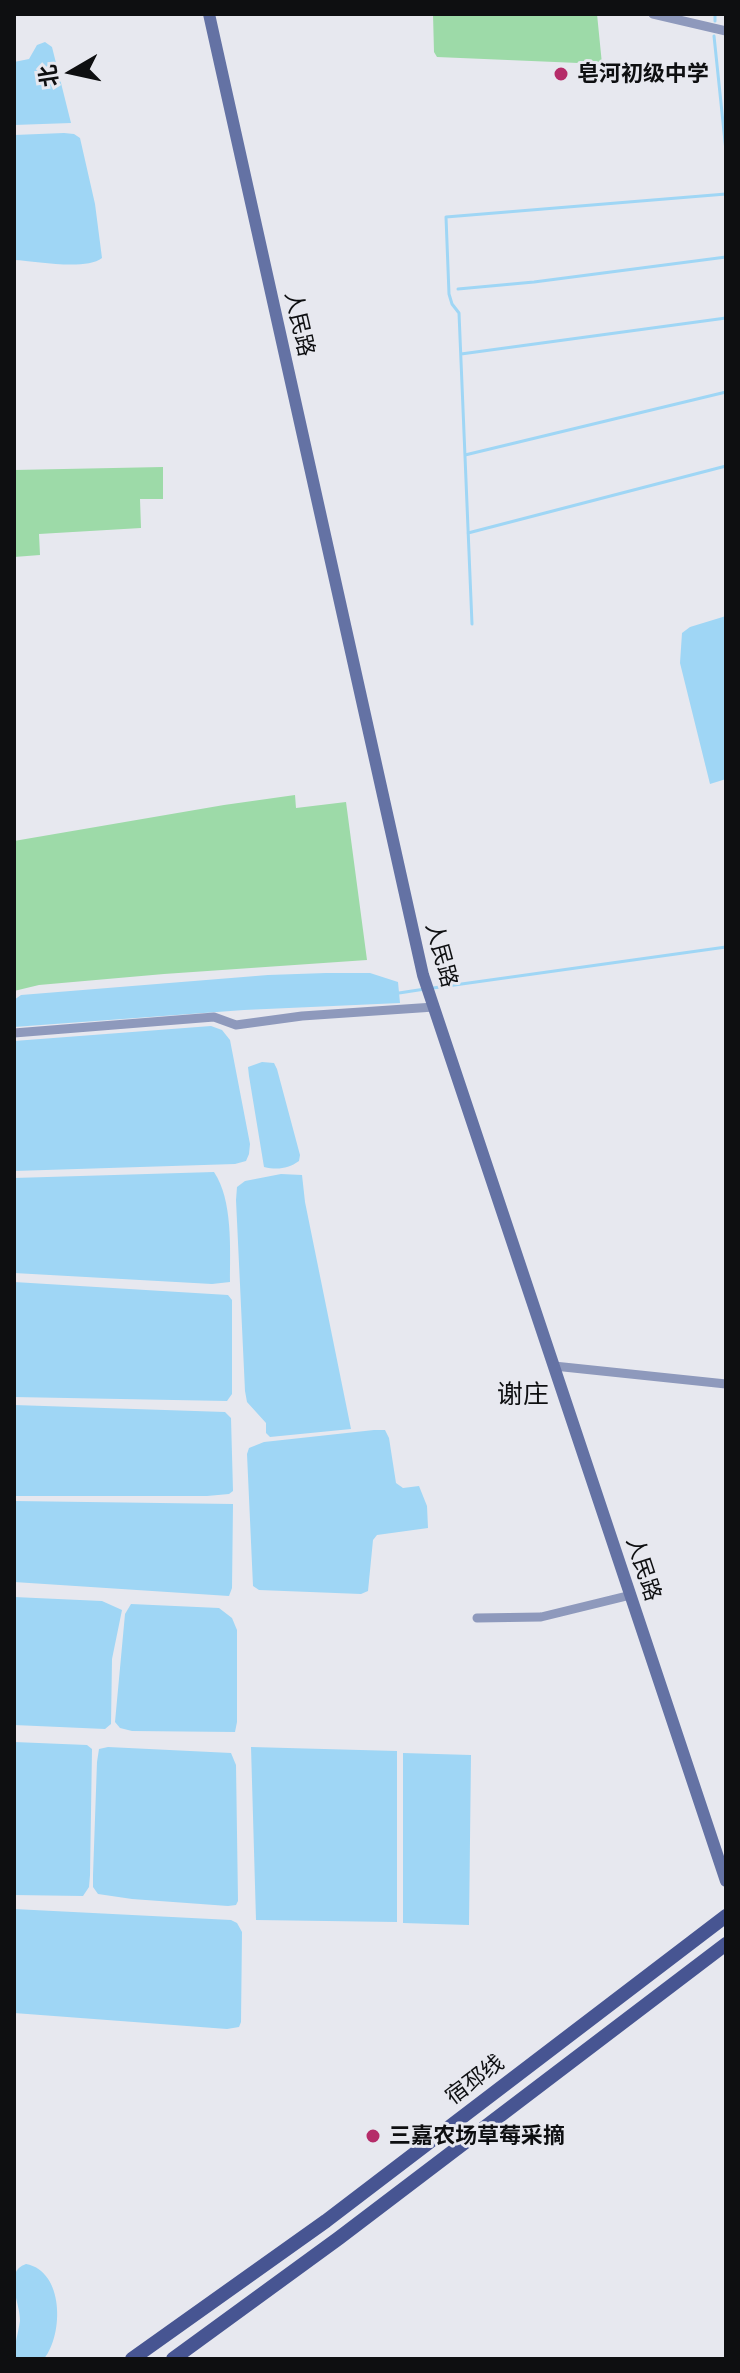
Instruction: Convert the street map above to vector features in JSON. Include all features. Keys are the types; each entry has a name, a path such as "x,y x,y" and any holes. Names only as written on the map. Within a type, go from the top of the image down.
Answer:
{"main road":[{"name":"宿邳线","path":"132,2359 326,2221 726,1916"},
{"name":"宿邳线","path":"173,2359 339,2238 726,1944"}],"street":[{"name":"人民路","path":"209,14 428,989 726,1881"},
{"path":"653,14 726,31"},
{"path":"14,1033 214,1017 236,1025 302,1016 434,1007"},
{"path":"554,1366 726,1384"},
{"path":"477,1618 541,1617 631,1595"}],"green space":[{"path":"433,14 597,14 602,64 437,57 434,52"},
{"path":"163,467 163,499 140,499 141,528 39,534 40,555 14,557 14,470"},
{"path":"295,795 296,808 346,802 367,960 164,974 39,985 14,991 14,841"}],"water":[{"path":"45,42 52,47 71,123 14,125 14,62 29,59 37,45"},
{"path":"64,133 80,138 95,204 102,258 72,265 14,260 14,135"},
{"path":"726,616 726,779 710,784 680,663 682,633 690,627"},
{"path":"326,973 370,973 398,982 400,1003 244,1010 14,1027 14,1000 21,995"},
{"path":"211,1026 222,1030 230,1040 250,1144 246,1161 235,1164 14,1171 14,1041"},
{"path":"262,1062 274,1063 277,1069 300,1155 299,1161 291,1166 264,1167 248,1067"},
{"path":"214,1172 225,1196 230,1240 230,1282 212,1284 14,1273 14,1178"},
{"path":"281,1174 302,1175 351,1429 270,1437 266,1433 266,1423 247,1402 237,1187 245,1181"},
{"path":"14,1282 228,1295 232,1300 232,1394 227,1401 14,1397"},
{"path":"14,1405 225,1412 231,1418 233,1491 207,1496 14,1496"},
{"path":"385,1430 389,1438 396,1483 403,1488 419,1486 427,1506 428,1528 377,1535 373,1540 368,1591 361,1594 259,1590 253,1586 249,1448 264,1442"},
{"path":"14,1501 233,1504 232,1588 229,1596 14,1582"},
{"path":"14,1597 102,1601 122,1610 112,1659 111,1724 105,1729 14,1725"},
{"path":"131,1604 219,1608 232,1618 237,1630 235,1732 132,1731 120,1728 115,1722 125,1614"},
{"path":"14,1742 87,1745 92,1749 90,1875 89,1887 83,1896 14,1895"},
{"path":"251,1747 397,1751 397,1922 256,1920"},
{"path":"99,1749 231,1753 236,1765 236,1905 98,1894 93,1887 97,1762"},
{"path":"403,1753 471,1755 469,1925 403,1923"},
{"path":"14,1909 231,1920 237,1923 242,1932 239,2027 227,2029 14,2013"},
{"path":"26,2264 39,2269 48,2278 57,2305 55,2335 44,2359 14,2359 20,2314 14,2281 19,2268"}],"waterway":[{"path":"715,14 715,21"},
{"path":"714,36 726,151"},
{"path":"472,624 459,313 449,294 446,217 726,194"},
{"path":"458,289 726,257"},
{"path":"461,354 726,318"},
{"path":"465,455 726,392"},
{"path":"468,533 726,466"},
{"path":"433,988 726,947"},
{"path":"399,993 425,989"}],"place":[{"name":"皂河初级中学","path":"561,74"},
{"name":"三嘉农场草莓采摘","path":"373,2136"}],"district":[{"name":"谢庄","path":"523,1395"}]}
